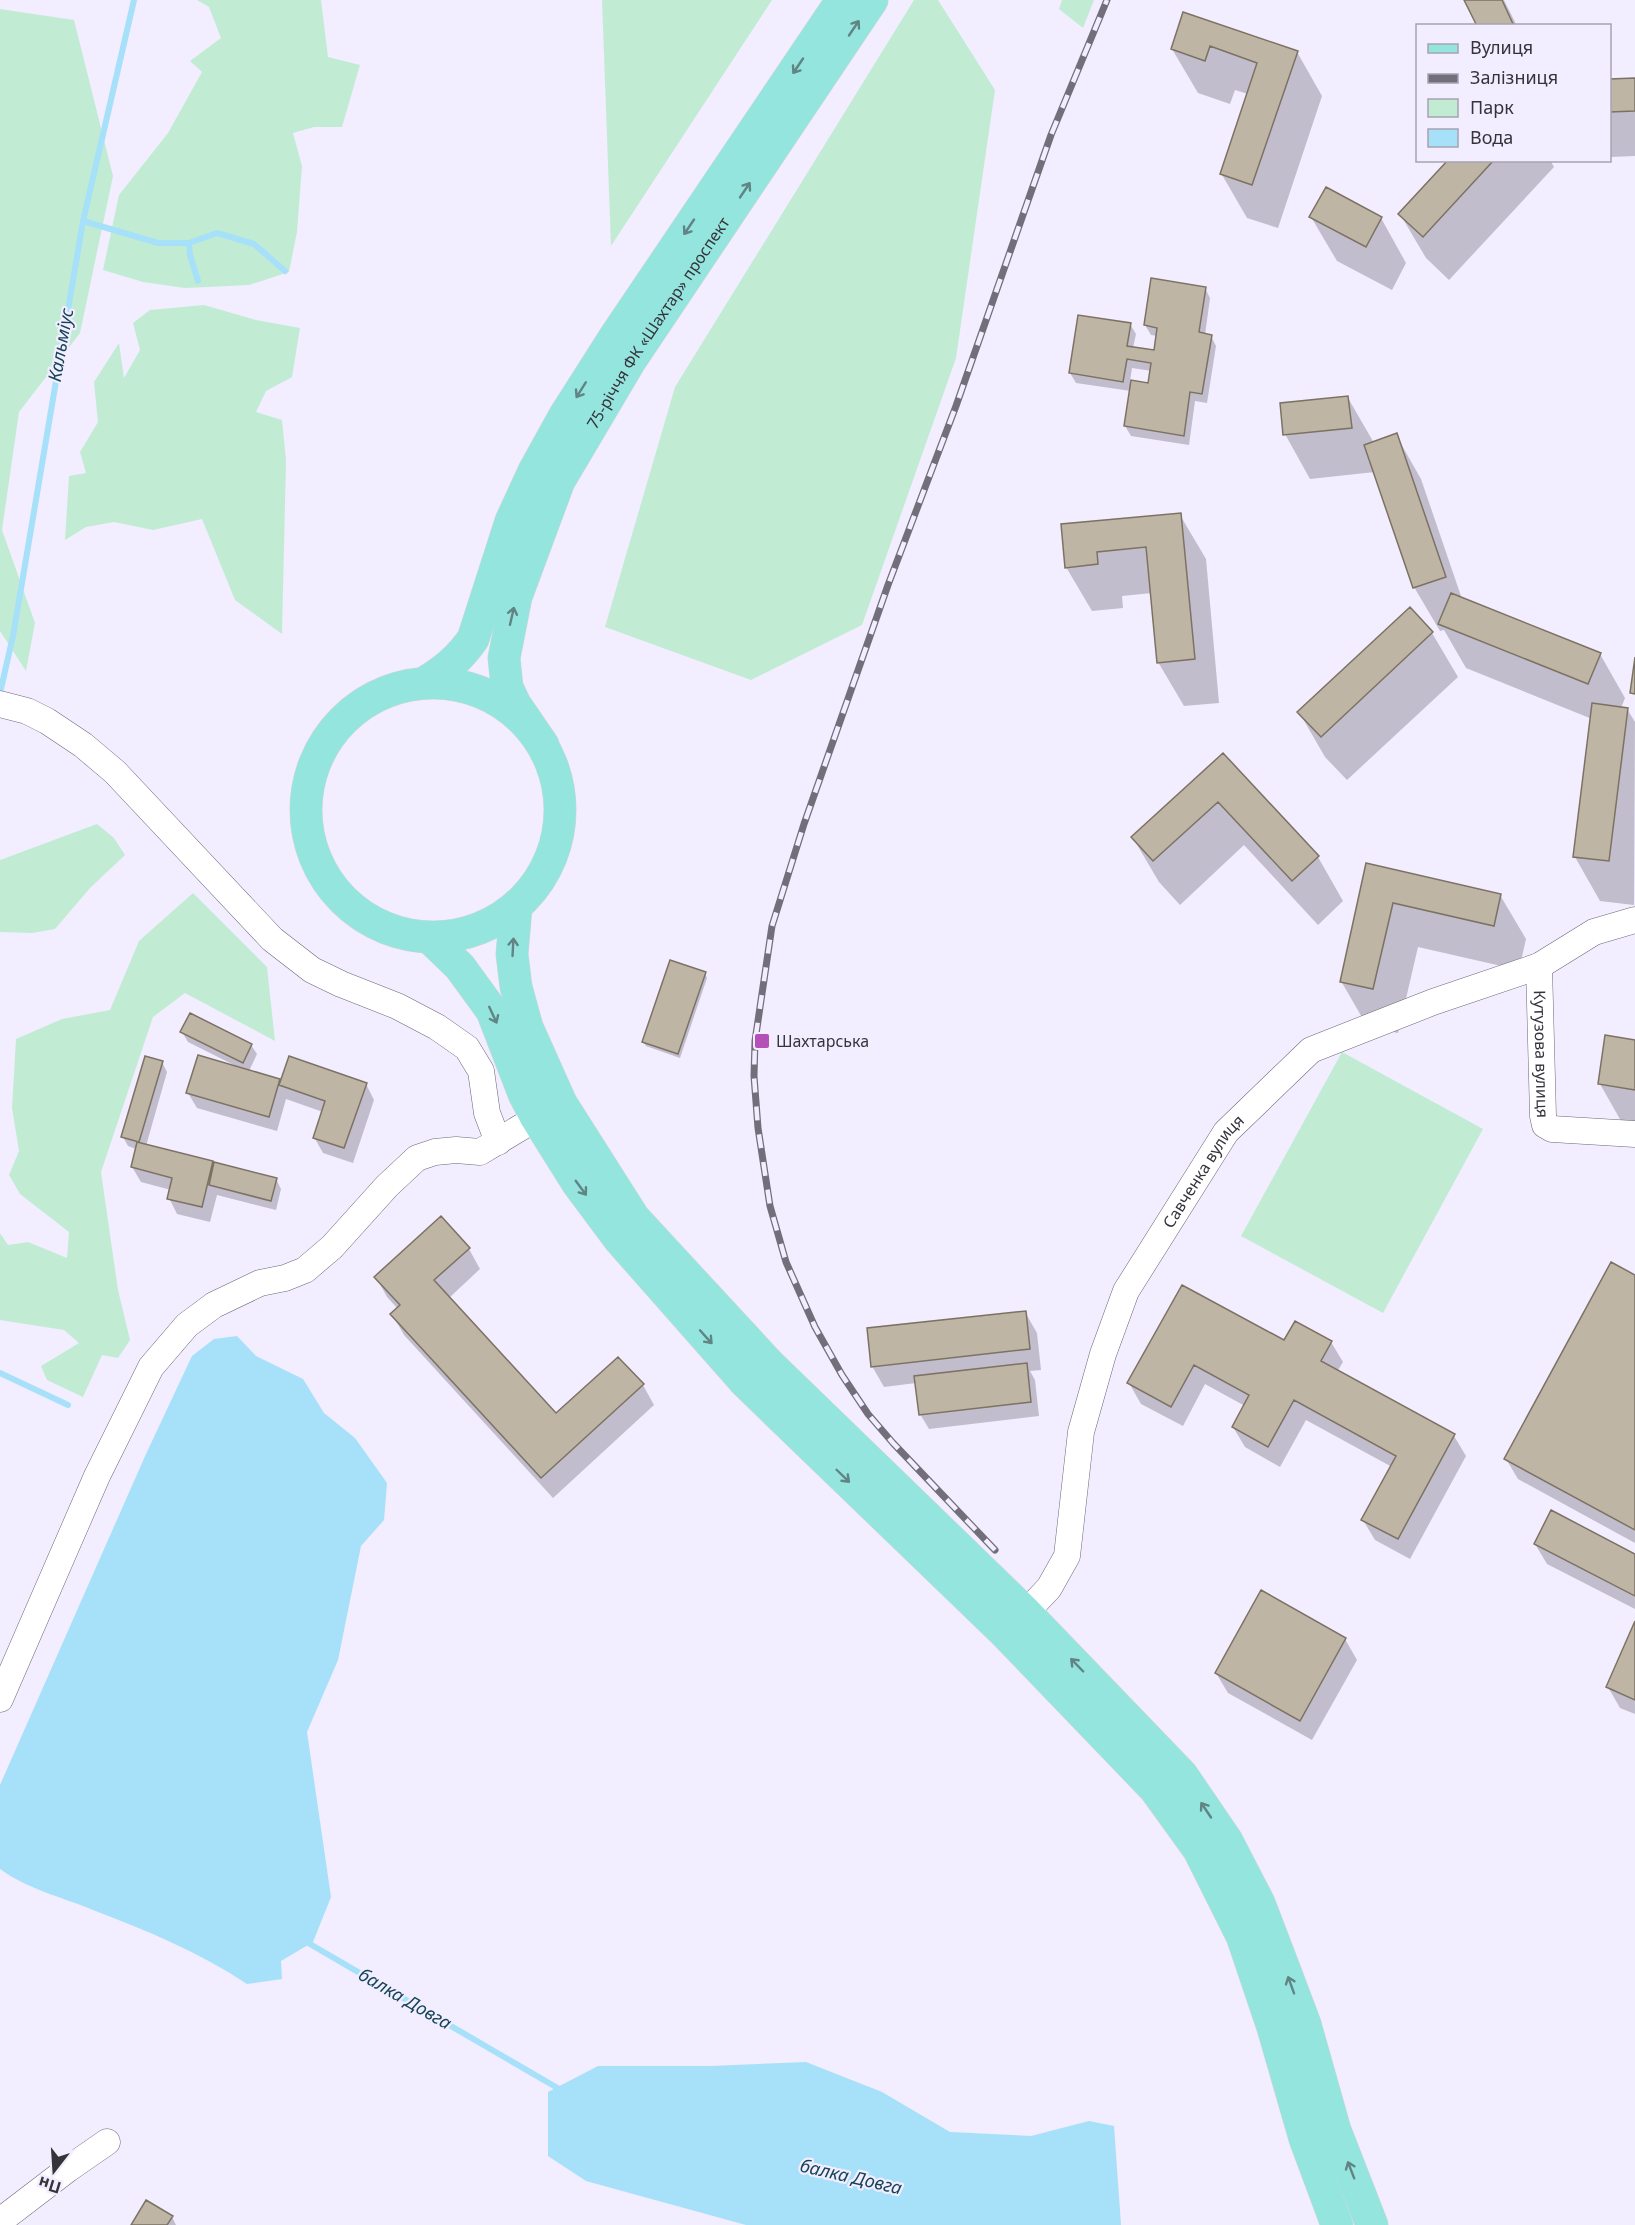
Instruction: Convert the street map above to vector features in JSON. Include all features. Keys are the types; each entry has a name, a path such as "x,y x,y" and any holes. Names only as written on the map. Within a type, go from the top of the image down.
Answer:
{"main road":[{"name":"75-річчя ФК «Шахтар» проспект","path":"424,683 462,655 473,639 511,521 534,471 565,415 614,338 842,0"},
{"name":"75-річчя ФК «Шахтар» проспект","path":"543,745 514,704 507,687 504,658 516,597 564,472 630,361 872,0"},
{"path":"424,683 470,688 492,697 520,718 543,745 557,778 561,814 555,849 540,881 516,908 497,921 476,931 453,936 430,938 395,932 363,917 336,894 317,865 307,831 306,796 314,762 332,731 358,707 389,690 424,683"},
{"path":"516,908 512,954 516,987 548,1110 578,1184 619,1239 746,1383 1016,1623 1182,1775 1227,1841 1259,1903 1305,2024 1335,2130 1372,2225"},
{"path":"430,938 460,967 492,1011 524,1094 548,1110"},
{"path":"1016,1623 1155,1789 1199,1850 1242,1936 1273,2028 1305,2139 1337,2225"}],"street":[{"path":"0,704 27,711 47,720 115,772 272,939 291,955 312,970 397,1006 437,1027 467,1048 481,1071 487,1113 498,1142"},
{"name":"Савченка вулиця","path":"1016,1623 1049,1588 1068,1556 1082,1432 1103,1354 1126,1291 1226,1132 1311,1050 1432,1002 1539,966 1594,932 1635,920"},
{"name":"Кутузова вулиця","path":"1539,966 1545,1125 1552,1129 1635,1134"},
{"path":"0,1699 97,1476 151,1367 187,1325 214,1305 260,1283 285,1278 305,1270 332,1247 387,1186 417,1158 435,1152 456,1150 480,1152 548,1110"},
{"path":"0,2221 107,2142"}],"green space":[{"path":"197,0 321,0 328,57 360,65 342,127 314,127 293,133 302,166 297,232 289,272 249,285 185,288 143,282 103,270 119,195 168,133 202,72 190,61 221,38 209,7"},
{"path":"602,0 772,0 611,246"},
{"path":"914,0 938,0 995,90 956,358 862,625 751,680 605,627 675,387"},
{"path":"1062,0 1094,0 1083,28 1059,9"},
{"path":"0,9 74,20 113,176 80,333 19,412 2,530 35,623 26,671 0,631"},
{"path":"204,305 256,320 300,328 292,377 266,391 256,412 282,420 286,460 282,634 235,600 202,519 153,530 114,522 86,527 65,540 69,476 86,473 80,452 98,422 94,382 119,343 124,378 140,350 133,323 150,310"},
{"path":"97,824 114,838 125,855 90,888 55,929 32,933 0,932 0,860"},
{"path":"193,893 267,967 275,1041 185,993 153,1017 101,1172 118,1290 130,1340 118,1358 102,1355 83,1397 47,1380 41,1366 79,1343 64,1330 0,1320 0,1233 8,1245 28,1242 67,1258 69,1232 20,1194 9,1175 19,1151 12,1108 16,1039 62,1019 110,1010 139,941"},
{"path":"1342,1052 1483,1129 1383,1313 1241,1236"}],"water":[{"path":"237,1336 256,1356 303,1379 324,1413 355,1438 387,1483 384,1520 361,1546 338,1660 307,1732 331,1897 313,1942 281,1961 282,1979 247,1984 173,1943 33,1887 0,1869 0,1785 146,1454 192,1356 214,1339"},
{"path":"806,2062 882,2092 950,2132 1031,2136 1089,2121 1114,2126 1121,2225 746,2225 586,2181 548,2156 548,2092 598,2066 711,2066"}],"building":[{"path":"1464,0 1502,0 1513,24 1476,24"},
{"path":"1183,12 1298,51 1252,185 1220,174 1257,63 1210,46 1205,61 1171,49"},
{"path":"1635,78 1635,111 1611,112 1611,79"},
{"path":"1446,162 1492,162 1423,237 1398,214"},
{"path":"1326,187 1382,217 1366,247 1309,217"},
{"path":"1151,278 1206,287 1199,332 1212,335 1202,394 1190,392 1184,436 1124,426 1131,380 1148,383 1151,363 1127,359 1123,382 1069,373 1078,315 1131,323 1127,346 1154,350 1157,328 1144,325"},
{"path":"1348,396 1352,428 1283,435 1280,403"},
{"path":"1397,433 1446,577 1413,588 1364,445"},
{"path":"1181,513 1195,659 1157,663 1146,547 1097,552 1098,564 1065,568 1061,524"},
{"path":"1451,593 1601,653 1588,684 1438,624"},
{"path":"1410,607 1433,632 1321,737 1297,712"},
{"path":"1635,657 1635,694 1630,693"},
{"path":"1592,703 1628,708 1609,861 1573,857"},
{"path":"1223,753 1319,856 1292,881 1218,802 1153,861 1131,837"},
{"path":"1366,863 1501,894 1494,926 1393,903 1373,989 1340,982"},
{"path":"670,960 706,972 678,1054 642,1042"},
{"path":"190,1013 252,1044 243,1063 180,1032"},
{"path":"1605,1035 1635,1040 1635,1090 1598,1084"},
{"path":"198,1055 280,1079 269,1117 186,1093"},
{"path":"145,1056 163,1061 139,1142 121,1137"},
{"path":"289,1056 367,1083 344,1148 313,1138 325,1101 279,1085"},
{"path":"137,1142 213,1161 202,1207 167,1199 172,1178 131,1167"},
{"path":"214,1162 277,1178 271,1201 209,1185"},
{"path":"441,1216 470,1248 434,1280 556,1413 618,1357 644,1384 541,1478 390,1314 400,1305 374,1277"},
{"path":"1611,1262 1635,1275 1635,1530 1504,1459"},
{"path":"1182,1285 1284,1340 1295,1321 1332,1341 1321,1361 1455,1434 1398,1539 1361,1520 1396,1456 1294,1400 1268,1447 1232,1427 1249,1395 1194,1365 1171,1407 1127,1383"},
{"path":"1026,1311 1030,1349 871,1367 867,1328"},
{"path":"1027,1363 1031,1402 919,1415 914,1376"},
{"path":"1551,1510 1635,1554 1635,1596 1534,1544"},
{"path":"1261,1590 1346,1638 1300,1721 1215,1673"},
{"path":"1635,1621 1635,1700 1606,1687"},
{"path":"146,2200 173,2216 167,2225 131,2225"}],"waterway":[{"name":"Кальміус","path":"0,693 13,636 83,221 134,0"},
{"path":"83,221 158,243 189,243 217,233 254,244 285,271"},
{"path":"189,243 198,281"},
{"name":"балка Довга","path":"0,1373 68,1405"},
{"name":"балка Довга","path":"303,1940 561,2090"}],"railway":[{"path":"995,1550 868,1414 842,1375 815,1327 786,1262 770,1206 758,1128 754,1076 755,1041 772,926 804,824 888,585 956,406 1051,135 1107,0"}],"place":[{"name":"Шахтарська","path":"762,1041"}]}
